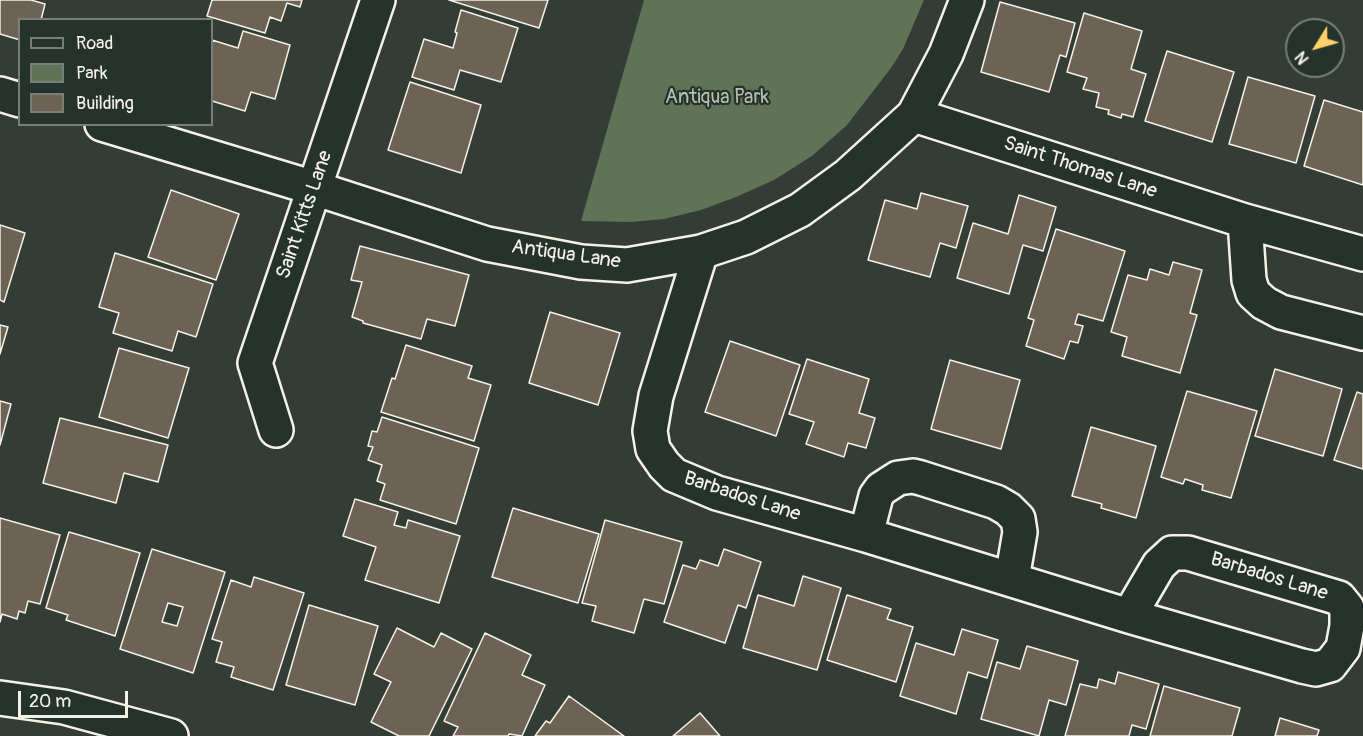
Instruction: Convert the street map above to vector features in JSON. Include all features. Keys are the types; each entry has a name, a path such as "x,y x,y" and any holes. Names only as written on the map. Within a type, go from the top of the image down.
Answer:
{"street":[{"name":"Saint Kitts Lane","path":"276,430 255,363 378,0"},
{"name":"Antiqua Lane","path":"109,126 314,188 487,244 581,262 627,265 701,252 746,237 800,210 848,175 914,115 946,54 967,0"},
{"path":"0,94 18,99"},
{"name":"Saint Thomas Lane","path":"914,115 1245,221 1363,254"},
{"path":"1245,221 1249,280 1253,293 1264,303 1281,312 1363,333"},
{"name":"Barbados Lane","path":"701,252 656,396 650,431 653,449 674,475 701,488 866,535 1129,616 1302,666 1316,669 1330,665 1343,648 1347,626 1347,608 1339,598 1188,553 1172,553 1159,565 1129,616"},
{"path":"866,535 876,496 881,489 898,478 913,476 921,478 996,502 1018,519 1020,531 1012,579"},
{"path":"0,699 64,707 171,736"}],"green space":[{"name":"Antiqua Park","path":"644,0 924,0 903,49 891,68 847,125 812,156 774,180 701,210 664,219 631,222 581,221"}],"building":[{"path":"0,0 31,0 45,4 42,18 18,18 18,39 0,34"},
{"path":"212,0 302,0 300,7 287,3 281,21 270,17 265,33 207,16"},
{"path":"449,0 548,0 539,28"},
{"path":"1000,2 1075,23 1066,57 1060,55 1049,92 981,72"},
{"path":"461,10 518,28 501,82 460,70 454,90 412,77 424,39 453,48"},
{"path":"1084,13 1142,31 1131,69 1146,74 1133,117 1122,114 1121,118 1108,114 1109,110 1096,107 1099,93 1083,89 1087,78 1067,72"},
{"path":"243,31 290,45 275,99 251,92 245,111 213,101 213,40 238,48"},
{"path":"1167,51 1234,72 1212,142 1145,121"},
{"path":"1248,77 1315,96 1296,163 1229,144"},
{"path":"410,82 481,105 461,173 388,150"},
{"path":"1324,100 1363,112 1363,185 1304,166"},
{"path":"171,190 239,214 216,280 148,257"},
{"path":"921,193 968,206 956,248 940,243 930,277 868,260 885,200 917,209"},
{"path":"1019,195 1056,207 1043,251 1023,245 1009,294 957,278 973,223 1008,234"},
{"path":"0,225 25,233 4,302 0,300"},
{"path":"1056,229 1125,251 1103,321 1078,314 1075,324 1083,326 1078,343 1070,341 1064,359 1026,346 1034,320 1028,318"},
{"path":"360,246 469,275 455,326 427,319 421,339 363,323 352,317 362,282 351,280"},
{"path":"115,253 213,284 196,337 178,331 172,351 113,333 119,313 99,307"},
{"path":"1173,262 1202,270 1190,313 1197,315 1180,373 1122,356 1127,337 1111,332 1128,275 1147,280 1150,269 1169,275"},
{"path":"550,312 620,333 598,405 529,383"},
{"path":"0,325 8,327 0,354"},
{"path":"730,341 800,365 776,436 705,412"},
{"path":"406,345 472,366 468,378 491,385 474,441 381,412"},
{"path":"119,348 189,368 168,438 99,417"},
{"path":"807,359 869,379 859,413 875,418 866,448 848,443 844,457 806,444 814,422 789,414"},
{"path":"950,360 1020,380 1001,449 931,429"},
{"path":"1275,369 1342,389 1323,456 1255,436"},
{"path":"1187,391 1257,411 1231,498 1202,490 1203,485 1185,479 1183,484 1161,477"},
{"path":"1357,392 1363,394 1363,469 1334,460"},
{"path":"0,401 11,404 0,445"},
{"path":"382,417 479,448 456,524 380,500 385,484 377,481 382,465 368,460 373,447 368,446 372,431 377,432"},
{"path":"60,418 168,445 158,482 124,473 116,503 43,483"},
{"path":"1091,427 1156,446 1136,518 1101,508 1102,504 1072,496"},
{"path":"355,499 398,512 394,525 406,528 408,520 460,536 439,603 365,580 376,547 343,536"},
{"path":"513,508 599,534 578,603 492,577"},
{"path":"0,518 60,535 40,604 28,601 25,613 19,611 17,619 2,614 0,622"},
{"path":"605,520 682,542 664,604 644,599 634,633 592,621 596,606 582,603"},
{"path":"69,532 140,553 115,636 66,620 68,615 46,608"},
{"path":"152,549 225,572 193,673 120,649","holes":["168,603 183,607 177,626 162,622"]},
{"path":"724,549 761,562 746,608 738,605 725,643 664,622 683,565 696,569 700,560 718,566"},
{"path":"803,576 841,588 817,670 743,648 758,595 794,606"},
{"path":"254,577 304,593 273,690 231,677 234,667 216,662 222,642 212,639 231,580 251,587"},
{"path":"847,595 891,609 887,619 913,627 896,682 827,660"},
{"path":"309,605 378,626 355,705 286,685"},
{"path":"397,628 434,647 441,633 472,649 429,736 399,736 371,722 391,682 374,674"},
{"path":"962,629 998,640 987,678 968,672 956,714 900,696 916,643 954,655"},
{"path":"485,633 531,655 522,675 545,685 522,736 509,734 508,736 453,736 458,727 444,721"},
{"path":"1027,646 1078,661 1066,705 1049,700 1039,736 981,719 997,662 1020,669"},
{"path":"1118,672 1159,684 1146,729 1132,725 1129,736 1065,736 1080,684 1097,688 1099,679 1115,684"},
{"path":"1164,686 1240,708 1232,736 1150,736"},
{"path":"569,696 624,736 535,736 546,721 550,723"},
{"path":"700,713 720,736 673,736"},
{"path":"1280,718 1319,730 1317,736 1275,736"}]}
